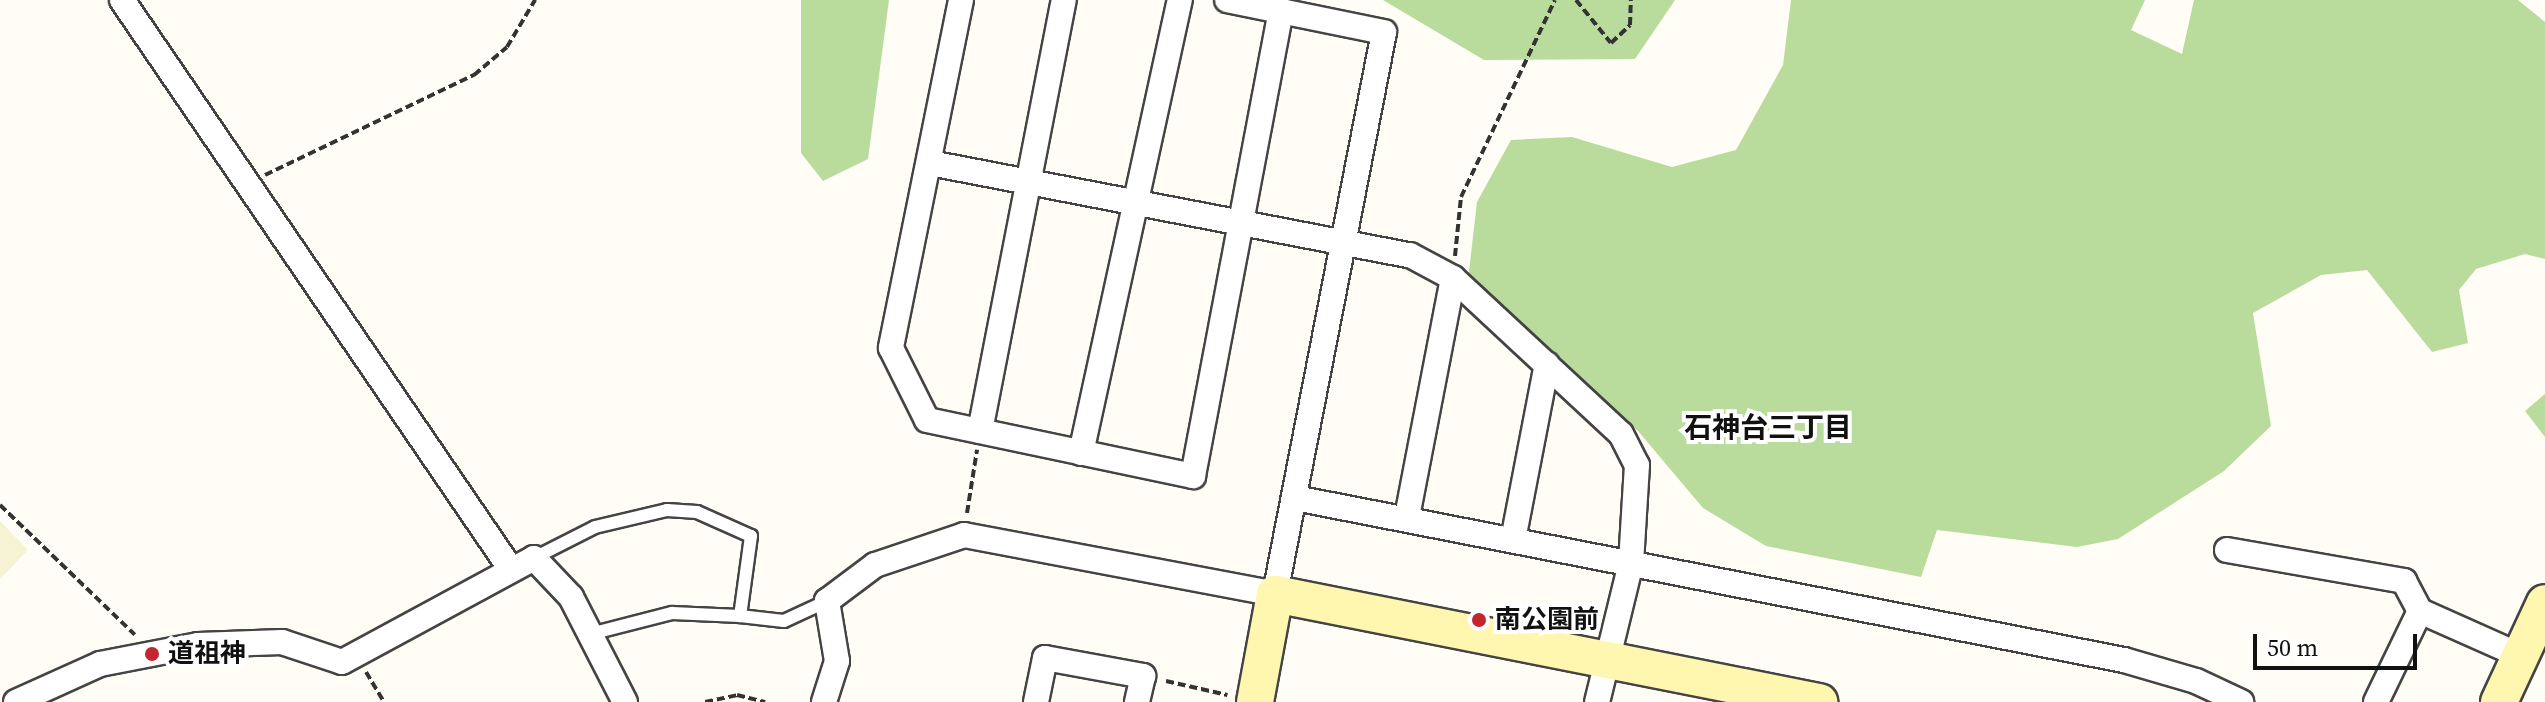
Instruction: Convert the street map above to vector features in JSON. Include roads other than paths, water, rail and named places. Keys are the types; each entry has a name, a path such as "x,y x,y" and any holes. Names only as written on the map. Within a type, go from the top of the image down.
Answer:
{"street":[{"path":"122,0 510,568"},
{"path":"961,0 891,348 927,420 1193,476 1281,10"},
{"path":"980,431 1064,0"},
{"path":"1081,453 1180,0"},
{"path":"1227,0 1384,32 1255,701"},
{"path":"930,163 1410,255 1453,278 1621,434 1637,465 1631,563 1597,702"},
{"path":"1407,517 1453,278"},
{"path":"1513,540 1547,364"},
{"path":"1295,498 1407,517 2124,660 2196,681 2241,702"},
{"path":"824,702 837,661 827,601 875,565 964,535 1819,702"},
{"path":"2227,550 2404,581 2420,611 2521,656"},
{"path":"16,702 100,664 151,651 282,642 342,662 510,568 534,558 571,597 625,702"},
{"path":"2499,702 2545,603"},
{"path":"2376,702 2420,611"},
{"path":"1036,702 1045,658 1143,676 1137,702"}],"lane":[{"path":"534,558 595,527 667,510 697,512 751,536 740,616"},
{"path":"590,634 672,613 784,621 827,601"}],"place":[{"name":"南公園前","path":"1479,620"},
{"name":"道祖神","path":"152,654"}],"district":[{"name":"石神台三丁目","path":"1768,427"}]}
